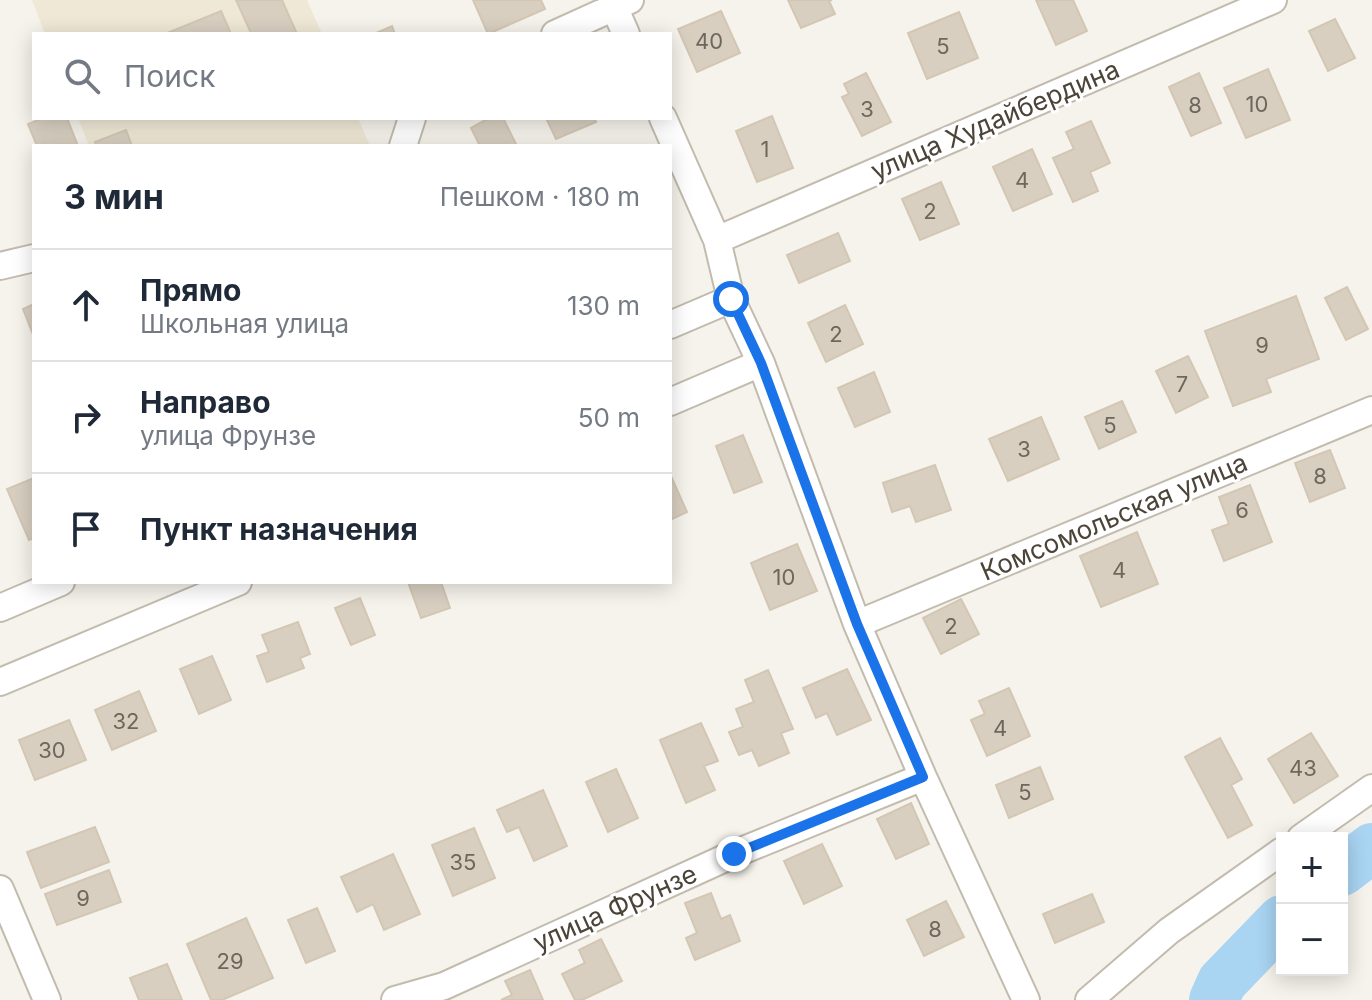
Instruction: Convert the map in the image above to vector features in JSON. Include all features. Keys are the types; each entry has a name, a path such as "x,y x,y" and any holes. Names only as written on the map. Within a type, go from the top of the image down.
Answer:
{"street":[{"name":"улица Худайбердина","path":"717,240 1273,0"},
{"path":"559,32 618,2 626,32"},
{"path":"404,144 411,120"},
{"path":"664,120 717,240 731,299 761,363 857,624 923,777 1026,1000"},
{"path":"0,266 32,258"},
{"path":"672,324 731,299"},
{"path":"672,401 761,363"},
{"name":"Комсомольская улица","path":"857,624 1372,410"},
{"path":"0,608 56,584"},
{"path":"0,682 233,584"},
{"name":"улица Фрунзе","path":"395,1000 444,986 734,854 923,777"},
{"path":"1310,832 1372,788"},
{"path":"1089,1000 1169,931 1276,855"},
{"path":"0,889 47,1000"}],"shaded area":[{"path":"32,0 307,0 321,32 44,32"},
{"path":"79,120 359,120 369,144 88,144"}],"building":[{"path":"236,0 282,0 296,32 251,32"},
{"path":"473,0 541,0 545,9 487,32"},
{"path":"788,0 832,0 829,1 835,14 801,28"},
{"path":"1036,0 1073,0 1087,31 1056,45"},
{"path":"221,11 230,32 170,32"},
{"path":"721,11 740,53 697,72 678,29"},
{"path":"959,12 978,58 927,79 908,33"},
{"path":"1335,19 1355,58 1328,71 1309,31"},
{"path":"392,26 394,32 378,32"},
{"path":"1268,69 1290,120 1246,138 1224,88"},
{"path":"866,73 891,122 862,136 842,97 849,94 844,84"},
{"path":"1199,73 1221,123 1191,136 1169,87"},
{"path":"772,116 793,168 757,182 736,131"},
{"path":"38,120 68,120 77,144 36,144 28,124"},
{"path":"485,120 504,120 516,144 479,144 471,128"},
{"path":"547,120 596,122 556,139"},
{"path":"1091,121 1110,163 1090,172 1098,191 1073,202 1053,158 1074,149 1066,132"},
{"path":"126,130 131,144 96,144"},
{"path":"1032,149 1052,194 1013,211 993,167"},
{"path":"941,182 959,224 920,240 902,199"},
{"path":"838,233 850,261 799,283 787,255"},
{"path":"1347,287 1368,329 1346,340 1325,298"},
{"path":"1296,296 1319,359 1266,379 1271,392 1233,406 1205,331"},
{"path":"32,305 32,332 23,309"},
{"path":"845,305 863,344 826,362 808,323"},
{"path":"1188,356 1208,397 1176,413 1156,371"},
{"path":"874,372 890,412 855,427 838,388"},
{"path":"1122,401 1136,432 1099,449 1085,417"},
{"path":"1041,417 1059,459 1008,481 989,439"},
{"path":"743,435 762,482 734,493 716,446"},
{"path":"1330,450 1345,488 1310,502 1295,463"},
{"path":"935,465 951,510 916,522 910,506 892,512 883,483"},
{"path":"672,478 687,512 672,519"},
{"path":"32,479 32,539 29,540 7,489"},
{"path":"1250,485 1272,542 1224,561 1212,530 1229,524 1219,497"},
{"path":"1137,532 1158,584 1101,607 1080,556"},
{"path":"797,544 817,591 770,610 751,563"},
{"path":"409,584 442,584 450,608 421,618"},
{"path":"360,598 375,635 351,645 335,608"},
{"path":"961,599 979,634 941,654 923,618"},
{"path":"298,622 310,654 300,658 304,668 267,682 257,656 269,652 262,635"},
{"path":"212,656 231,700 199,714 180,669"},
{"path":"847,669 871,720 837,735 827,713 816,718 803,688"},
{"path":"768,670 793,729 781,733 789,753 759,766 752,750 739,755 729,732 743,727 736,709 754,702 745,680"},
{"path":"1009,688 1030,736 987,756 971,720 985,714 979,701"},
{"path":"139,691 156,731 112,750 95,710"},
{"path":"69,720 86,760 35,780 19,740"},
{"path":"701,723 718,761 704,766 715,790 686,803 660,740"},
{"path":"1311,733 1338,776 1294,803 1268,759"},
{"path":"1220,738 1242,779 1231,785 1252,825 1228,838 1185,757"},
{"path":"1040,767 1053,799 1009,818 996,785"},
{"path":"616,769 638,818 608,832 586,782"},
{"path":"543,790 567,846 534,861 519,827 507,832 497,810"},
{"path":"911,803 929,844 896,859 877,819"},
{"path":"95,827 109,862 41,888 27,852"},
{"path":"474,828 495,878 453,896 432,845"},
{"path":"822,844 842,886 804,904 784,861"},
{"path":"393,854 420,914 384,930 373,904 357,912 341,877"},
{"path":"109,870 121,902 57,925 45,894"},
{"path":"711,893 721,919 730,915 740,941 695,960 686,938 697,933 685,903"},
{"path":"1092,894 1104,922 1055,943 1043,914"},
{"path":"946,901 964,937 924,956 907,920"},
{"path":"317,908 335,951 306,963 288,920"},
{"path":"246,918 273,978 222,1000 211,1000 187,944"},
{"path":"601,939 622,981 582,1000 575,1000 562,974 585,963 579,950"},
{"path":"167,964 182,1000 139,1000 130,978"},
{"path":"530,970 543,1000 501,1000 512,995 505,981"}],"waterway":[{"path":"1348,866 1372,848"},
{"path":"1214,1000 1222,982 1276,926"}],"route":[{"path":"731,299 761,363 857,624 923,777 734,854"}]}
